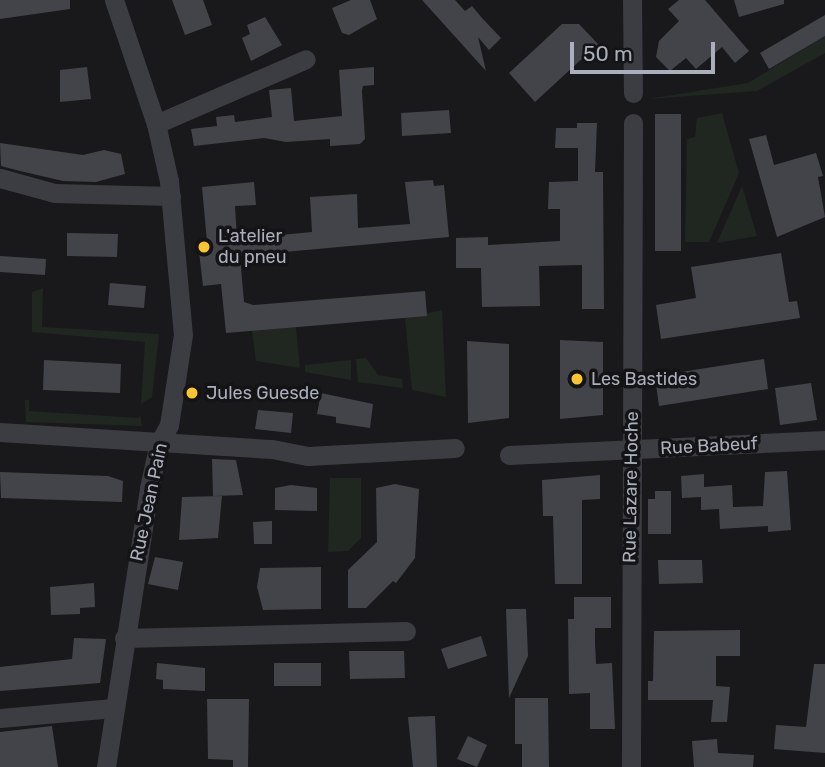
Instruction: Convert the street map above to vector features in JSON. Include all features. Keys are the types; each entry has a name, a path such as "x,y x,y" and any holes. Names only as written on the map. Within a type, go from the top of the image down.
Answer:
{"street":[{"name":"Rue Jean Pain","path":"106,767 124,638 159,443 169,425 182,351 171,196 156,124 114,0"},
{"path":"632,0 633,93"},
{"path":"156,124 306,59"},
{"name":"Rue Lazare Hoche","path":"631,767 633,123"},
{"path":"0,178 55,193 171,196"},
{"path":"0,432 272,449 308,456 456,447"},
{"name":"Rue Babeuf","path":"509,455 825,440"},
{"path":"124,638 406,631"},
{"path":"0,718 114,708"}],"shaded area":[{"path":"825,36 825,53 757,91 648,99 748,83"},
{"path":"722,113 739,173 709,242 685,242 687,139 695,137 697,118"},
{"path":"742,186 757,236 717,243"},
{"path":"43,288 42,327 159,334 152,397 141,404 145,342 32,332 32,292"},
{"path":"442,310 446,397 412,390 405,318"},
{"path":"296,327 300,368 256,361 252,331"},
{"path":"366,358 378,375 402,379 403,388 358,382 356,359"},
{"path":"351,360 351,380 305,372 305,365"},
{"path":"25,400 29,400 29,411 139,418 140,414 142,426 26,422"},
{"path":"330,478 361,478 361,538 348,551 328,552"}],"building":[{"path":"0,0 70,0 70,9 0,19"},
{"path":"172,0 203,0 212,25 185,35"},
{"path":"351,0 370,0 377,19 349,35 342,33 332,8"},
{"path":"422,0 455,0 465,11 472,6 501,38 489,50 478,37 486,71"},
{"path":"679,0 705,0 749,51 735,63 722,47 696,69 686,58 670,71 656,57 659,41 679,21 668,9"},
{"path":"734,0 784,0 784,4 739,17"},
{"path":"825,15 825,36 769,69 760,53"},
{"path":"265,17 282,45 251,61 242,38 250,34 247,25"},
{"path":"562,24 579,24 598,44 535,102 509,73"},
{"path":"87,67 91,99 60,102 60,70"},
{"path":"374,67 374,85 363,86 362,91 365,139 360,144 330,146 330,139 286,142 264,138 194,146 191,129 217,126 216,117 234,115 235,122 272,117 269,90 291,88 294,121 342,116 339,70"},
{"path":"449,110 451,133 402,136 401,113"},
{"path":"655,114 681,114 681,251 655,251"},
{"path":"577,123 597,123 595,172 603,172 604,309 582,309 582,265 539,266 540,306 482,307 481,268 456,268 456,238 488,237 488,245 560,241 560,209 548,209 549,182 578,181 578,148 555,148 556,128 577,128"},
{"path":"766,135 774,165 816,153 823,176 818,177 825,217 777,237 749,139"},
{"path":"0,143 83,155 104,150 121,154 125,174 96,182 63,181 20,171 1,166"},
{"path":"433,180 434,186 444,185 449,237 240,256 244,302 253,305 425,291 427,316 226,333 221,284 203,286 198,243 207,242 202,187 254,182 256,205 235,206 237,239 312,232 310,197 357,194 358,228 410,224 405,182"},
{"path":"67,233 118,234 117,257 67,256"},
{"path":"781,253 789,302 797,301 800,318 661,339 656,305 696,298 691,267"},
{"path":"0,256 46,259 45,275 0,272"},
{"path":"110,283 146,286 144,308 108,305"},
{"name":"Les Bastides","path":"560,340 603,342 603,415 560,419"},
{"path":"467,341 509,344 509,418 468,423"},
{"path":"764,359 768,389 659,406 655,376"},
{"path":"44,360 121,364 120,393 43,390"},
{"path":"811,383 817,420 780,425 775,388"},
{"path":"321,393 373,404 370,428 336,423 336,417 317,414"},
{"path":"258,410 293,413 291,433 255,429"},
{"path":"212,459 236,460 243,495 213,496"},
{"path":"787,471 791,530 768,532 768,526 720,529 719,509 701,510 701,497 682,498 681,476 704,474 704,487 732,485 733,507 763,506 765,472"},
{"path":"0,472 108,476 123,481 122,502 1,498"},
{"path":"600,475 600,499 582,500 582,584 555,584 553,516 543,516 542,480"},
{"path":"395,484 419,489 415,558 396,583 393,581 366,608 348,608 348,570 377,542 376,488"},
{"path":"291,485 317,488 317,511 275,510 275,488"},
{"path":"655,491 671,491 671,534 648,534 648,499 655,499"},
{"path":"222,496 218,538 179,540 182,497"},
{"path":"272,521 272,544 254,544 253,522"},
{"path":"155,557 183,562 178,590 148,584"},
{"path":"658,560 702,560 703,583 659,584"},
{"path":"321,567 321,609 263,610 257,587 260,568"},
{"path":"94,583 95,607 80,608 80,614 51,615 50,587"},
{"path":"574,597 611,597 611,628 595,628 595,643 596,664 612,663 615,729 590,729 590,693 569,694 568,619 574,619"},
{"path":"506,609 526,609 528,656 509,698"},
{"path":"740,630 740,656 716,656 716,686 730,687 727,722 711,722 713,700 648,700 648,681 653,681 654,631"},
{"path":"481,636 487,656 448,669 441,649"},
{"path":"74,638 106,639 100,683 0,691 0,667 72,659"},
{"path":"349,651 404,651 405,678 350,679"},
{"path":"157,663 205,668 205,691 163,689 163,680 156,679"},
{"path":"274,663 321,663 321,686 274,686"},
{"path":"814,664 825,664 825,753 774,749 776,725 806,727"},
{"path":"515,698 548,698 549,767 522,767 522,744 515,744"},
{"path":"207,699 249,699 248,767 233,767 233,760 208,759"},
{"path":"435,716 437,767 413,767 408,717"},
{"path":"52,726 58,767 0,767 0,732"},
{"path":"468,736 487,745 477,767 457,759"},
{"path":"717,739 718,753 754,755 753,767 694,767 692,741"}],"place":[{"name":"L'atelier du pneu","path":"204,247"},
{"name":"Les Bastides","path":"577,379"},
{"name":"Jules Guesde","path":"192,393"}]}
